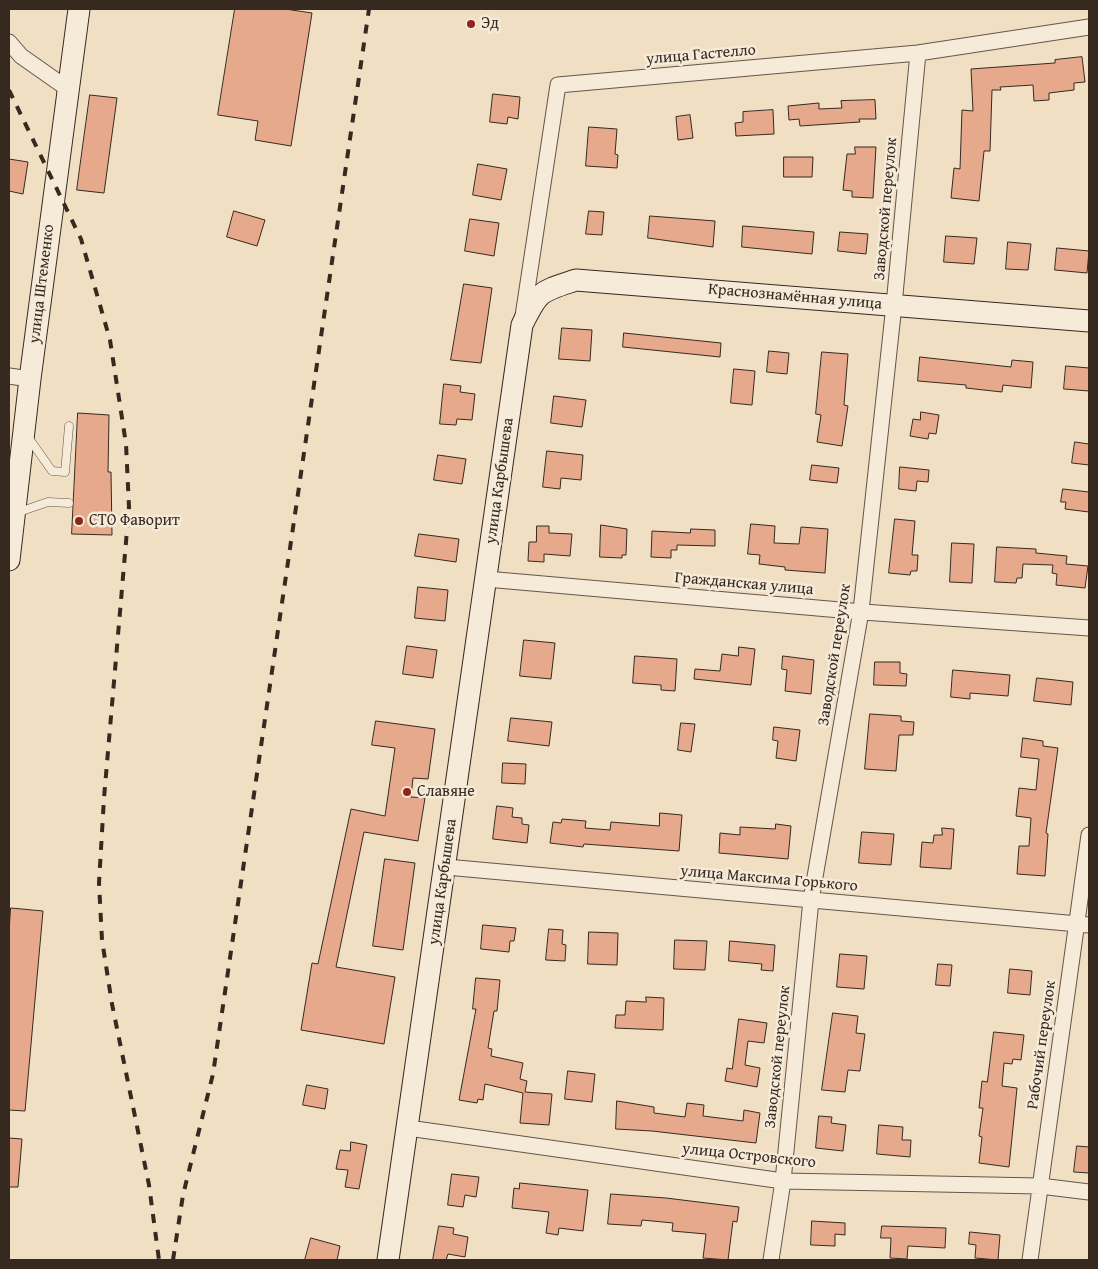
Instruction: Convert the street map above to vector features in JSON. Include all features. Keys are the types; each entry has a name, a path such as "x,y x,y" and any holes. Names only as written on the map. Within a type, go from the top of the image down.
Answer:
{"main road":[{"name":"улица Штеменко","path":"9,560 30,379 79,9"},
{"name":"Краснознамённая улица","path":"522,325 534,300 546,290 576,280 1089,321"},
{"name":"улица Карбышева","path":"388,1260 446,868 522,325"}],"street":[{"name":"улица Гастелло","path":"522,325 558,85 918,53 1089,27"},
{"path":"9,42 21,56 68,89"},
{"name":"Заводской переулок","path":"771,1260 783,1181 811,900 861,611 894,305 918,53"},
{"path":"9,376 30,379"},
{"name":"Гражданская улица","path":"486,579 861,611 1089,628"},
{"name":"Рабочий переулок","path":"1030,1260 1040,1186 1083,925 1089,835"},
{"name":"улица Максима Горького","path":"446,868 1083,925"},
{"name":"улица Островского","path":"408,1128 783,1181 1040,1186 1089,1192"}],"lane":[{"path":"24,431 52,471 65,472 69,426"},
{"path":"14,513 48,502 69,503"}],"building":[{"path":"235,9 285,9 312,13 291,146 255,140 258,121 218,115"},
{"path":"1082,57 1085,82 1074,83 1074,90 1049,93 1049,100 1034,101 1033,85 1000,87 1001,90 992,90 990,151 984,151 979,201 951,198 954,168 960,169 962,110 973,111 971,69 1055,63 1055,60"},
{"path":"493,94 520,97 518,119 508,117 507,124 490,122"},
{"path":"90,95 117,98 104,193 77,190"},
{"path":"875,100 876,119 859,119 860,122 800,126 799,119 789,120 788,106 819,103 819,109 842,108 841,101"},
{"path":"773,110 774,134 736,136 735,123 743,122 743,112"},
{"path":"690,115 693,138 678,140 676,117"},
{"path":"589,127 617,129 615,154 618,155 617,168 586,166"},
{"path":"855,147 876,147 873,198 852,197 852,191 843,190 847,154 855,154"},
{"path":"784,157 813,157 812,177 784,177"},
{"path":"9,159 28,162 23,194 9,191"},
{"path":"478,164 507,169 501,200 473,195"},
{"path":"234,211 265,220 257,246 227,237"},
{"path":"589,211 604,212 602,235 586,234"},
{"path":"650,216 715,221 713,247 648,238"},
{"path":"470,219 499,223 494,256 465,251"},
{"path":"743,226 814,232 812,254 742,247"},
{"path":"840,232 868,234 866,254 838,251"},
{"path":"946,236 977,238 974,264 944,262"},
{"path":"1008,242 1031,244 1028,270 1006,269"},
{"path":"1057,248 1089,251 1087,273 1055,270"},
{"path":"464,284 492,288 481,363 451,360"},
{"path":"562,328 592,330 590,361 559,359"},
{"path":"624,333 721,343 720,357 623,347"},
{"path":"769,351 789,353 787,374 767,372"},
{"path":"822,352 848,354 844,405 848,406 842,446 817,442 821,415 816,414"},
{"path":"920,357 1011,367 1012,360 1033,362 1031,388 1003,385 1002,392 966,388 966,385 918,381"},
{"path":"1066,366 1089,368 1089,391 1064,389"},
{"path":"734,369 755,371 752,405 731,403"},
{"path":"444,384 461,386 460,392 475,394 472,420 457,419 456,425 440,424"},
{"path":"554,396 586,400 582,427 551,423"},
{"path":"921,412 939,415 936,434 929,433 928,439 910,436 913,419 920,420"},
{"path":"78,413 109,415 108,472 111,472 112,535 72,534"},
{"path":"1075,442 1089,444 1089,465 1072,463"},
{"path":"547,451 583,455 581,480 561,478 560,489 543,487"},
{"path":"438,455 466,459 462,484 434,480"},
{"path":"812,465 839,468 837,483 810,480"},
{"path":"900,467 929,470 928,482 917,481 916,491 899,489"},
{"path":"1063,489 1089,492 1089,512 1065,509 1066,502 1061,502"},
{"path":"895,519 915,521 912,555 918,555 917,571 911,571 910,575 889,573"},
{"path":"751,524 775,526 774,543 799,544 801,527 828,529 825,573 785,570 785,567 759,564 760,555 748,554"},
{"path":"601,525 627,529 626,555 622,555 622,558 600,557"},
{"path":"537,526 549,526 549,533 572,534 570,556 544,554 544,562 528,561 529,542 536,542"},
{"path":"691,529 715,530 715,546 677,545 677,550 671,550 671,558 651,557 652,531 690,533"},
{"path":"419,534 459,539 456,562 415,556"},
{"path":"952,543 974,544 972,583 950,582"},
{"path":"997,547 1036,549 1036,553 1067,556 1066,564 1088,566 1085,588 1056,585 1057,574 1052,573 1053,565 1023,564 1022,578 1017,578 1016,583 995,582"},
{"path":"418,587 448,590 445,621 415,618"},
{"path":"524,640 555,643 551,679 520,676"},
{"path":"407,646 437,650 433,678 403,674"},
{"path":"739,647 755,649 751,685 694,679 695,669 720,671 722,654 738,656"},
{"path":"635,656 677,659 675,691 661,690 661,685 633,683"},
{"path":"783,656 814,660 811,694 785,691 787,670 782,669"},
{"path":"875,662 900,662 900,673 907,674 906,686 874,685"},
{"path":"953,670 1010,675 1008,696 970,693 970,699 951,697"},
{"path":"1037,678 1073,682 1071,705 1034,701"},
{"path":"870,714 901,716 901,721 914,722 913,735 899,735 896,771 865,769"},
{"path":"511,718 552,722 549,746 508,741"},
{"path":"376,721 435,729 428,779 413,778 411,797 425,798 418,841 364,832 336,967 395,977 384,1044 301,1030 312,963 318,964 351,809 385,816 395,748 372,745"},
{"path":"681,723 695,724 691,752 678,750"},
{"path":"774,727 800,730 796,761 776,758 778,741 773,740"},
{"path":"1023,738 1043,741 1043,746 1058,748 1046,833 1048,834 1045,876 1017,874 1019,846 1029,846 1031,818 1016,816 1019,788 1036,790 1039,759 1021,757"},
{"path":"503,763 526,764 525,784 502,783"},
{"path":"497,806 513,808 512,817 522,818 522,824 529,825 527,843 493,839"},
{"path":"660,813 682,815 679,851 584,844 583,847 550,843 553,822 561,823 562,819 586,821 585,828 610,830 611,822 659,826"},
{"path":"776,824 791,826 788,859 719,853 720,833 740,835 740,827 775,829"},
{"path":"942,828 954,829 951,869 920,867 922,842 933,843 934,835 942,835"},
{"path":"862,832 894,834 891,865 859,863"},
{"path":"385,859 415,863 403,950 373,946"},
{"path":"11,908 43,911 25,1111 9,1110 9,932"},
{"path":"483,925 516,928 514,941 510,941 509,952 481,949"},
{"path":"549,929 563,930 562,944 566,945 565,961 546,960"},
{"path":"589,932 618,933 617,965 588,964"},
{"path":"675,940 707,941 705,970 674,969"},
{"path":"730,941 775,945 773,971 761,970 762,964 729,961"},
{"path":"840,954 867,956 864,989 837,987"},
{"path":"938,964 952,965 950,986 936,985"},
{"path":"1010,969 1032,971 1030,995 1008,993"},
{"path":"476,978 500,980 497,1011 494,1011 488,1048 492,1049 491,1056 523,1063 520,1079 527,1081 525,1092 552,1094 549,1125 520,1123 523,1093 485,1084 483,1100 478,1099 477,1103 459,1100 476,1009 473,1009"},
{"path":"646,997 664,998 663,1030 615,1028 616,1015 625,1015 626,1001 646,1002"},
{"path":"833,1013 858,1016 856,1033 865,1034 860,1071 848,1070 845,1092 822,1090"},
{"path":"739,1019 767,1023 764,1043 748,1041 745,1065 760,1068 757,1087 725,1081 727,1068 732,1069"},
{"path":"994,1032 1024,1035 1021,1060 1013,1059 1012,1064 1004,1063 1002,1086 1017,1088 1009,1167 979,1163 982,1137 979,1136 983,1108 979,1108 982,1081 987,1082"},
{"path":"568,1071 595,1074 592,1102 565,1099"},
{"path":"307,1085 328,1089 325,1109 303,1105"},
{"path":"617,1101 654,1107 654,1113 685,1117 687,1103 704,1105 703,1116 743,1121 744,1110 760,1113 756,1143 652,1131 616,1129"},
{"path":"819,1116 832,1117 831,1123 846,1125 843,1151 816,1148"},
{"path":"879,1125 903,1127 902,1140 911,1140 910,1157 877,1154"},
{"path":"9,1138 22,1139 18,1187 9,1187"},
{"path":"351,1142 367,1145 359,1189 345,1187 348,1170 336,1169 340,1150 350,1151"},
{"path":"1077,1146 1089,1147 1089,1173 1074,1172"},
{"path":"452,1174 479,1177 476,1197 465,1195 463,1207 448,1205"},
{"path":"520,1183 588,1190 583,1231 559,1228 558,1235 546,1233 549,1212 512,1208 514,1188 519,1189"},
{"path":"611,1194 666,1198 739,1207 737,1222 733,1221 728,1260 703,1258 706,1234 672,1231 673,1223 642,1220 641,1226 608,1224"},
{"path":"812,1221 845,1223 845,1235 835,1234 835,1246 811,1245"},
{"path":"439,1226 454,1228 453,1234 468,1237 465,1257 448,1254 446,1260 433,1260"},
{"path":"882,1226 946,1228 945,1248 908,1246 907,1259 890,1258 891,1238 881,1238"},
{"path":"970,1232 1000,1235 998,1260 975,1258 976,1245 969,1244"},
{"path":"311,1238 340,1246 337,1260 305,1260"}],"railway":[{"path":"173,1260 183,1195 213,1074 369,9"},
{"path":"9,90 81,239 110,340 126,444 129,507 104,798 99,883 102,940 112,1004 149,1185 159,1260"}],"place":[{"name":"Эд","path":"471,24"},
{"name":"СТО Фаворит","path":"79,521"},
{"name":"Славяне","path":"407,792"}]}
